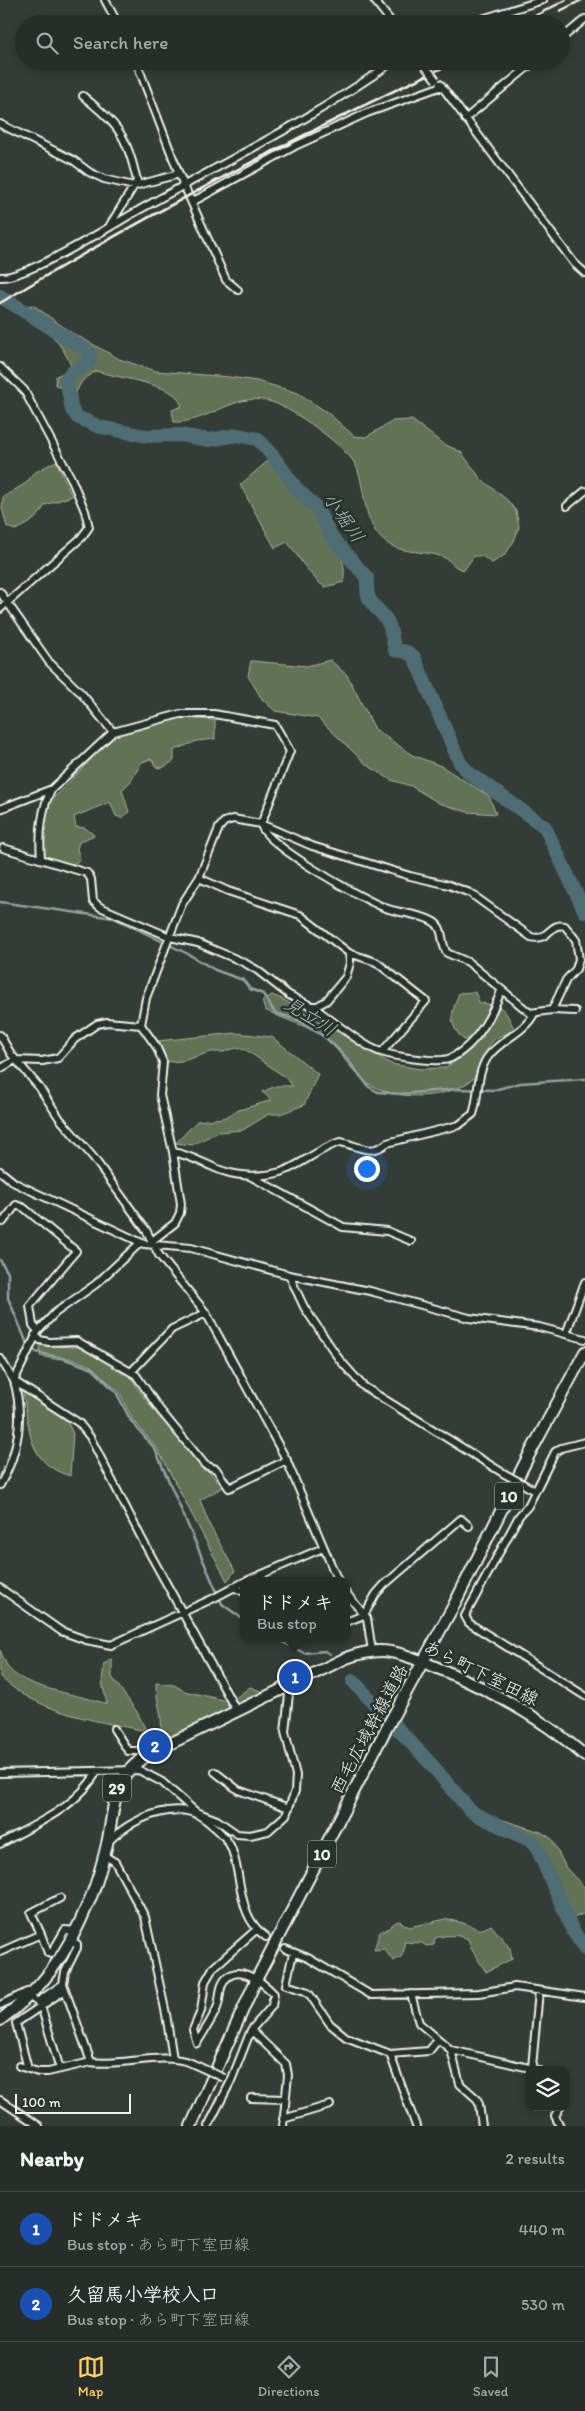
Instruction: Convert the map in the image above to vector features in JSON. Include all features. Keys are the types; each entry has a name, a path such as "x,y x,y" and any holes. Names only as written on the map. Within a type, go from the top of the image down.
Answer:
{"main road":[{"name":"西毛広域幹線道路","path":"191,2126 258,1978 529,1454 585,1352"},
{"name":"あら町下室田線","path":"0,2020 32,1994 54,1969 76,1931 88,1906 104,1856 114,1798 121,1779 127,1770 140,1759 155,1751 346,1658 372,1651 391,1652 423,1662 475,1685 539,1719 565,1737 585,1756"}],"street":[{"path":"105,0 113,15"},
{"path":"374,0 386,15"},
{"path":"495,15 543,0"},
{"path":"570,32 584,22"},
{"path":"139,70 179,174 226,280 238,290"},
{"path":"0,277 23,273 110,226 339,99 381,70"},
{"path":"428,70 574,263 585,274"},
{"path":"465,119 524,70"},
{"path":"192,202 295,146 367,113 442,86"},
{"path":"83,96 112,121 130,149 137,181 110,226"},
{"path":"0,124 73,160 89,172 104,179 134,186 179,174"},
{"path":"0,367 24,390 71,478 85,511 89,527 81,538 0,609"},
{"path":"567,506 585,491"},
{"path":"0,592 49,662 81,693 112,732"},
{"path":"41,858 42,824 48,796 52,789 112,732 180,714 214,714 275,725 290,751 262,824 264,832 295,858 383,907 436,923 441,931 442,944 447,953 468,962 518,1006 534,1014 552,1010 575,1011"},
{"path":"0,809 52,789"},
{"path":"153,1244 175,1223 180,1214 181,1204 173,1152 160,1095 163,1062 156,1046 141,1025 146,998 182,904 199,878 222,824 234,819 262,824 312,846 470,893 531,937 543,938 556,926 565,926 576,940 580,959 576,969 566,980 552,1010"},
{"path":"3,848 87,873 90,879 92,897 96,904 168,941 198,944 243,962 257,970 289,995 312,1006 374,1050 404,1058 450,1059 469,1044 492,1014 501,991"},
{"path":"199,878 228,891 300,915 349,953 376,962 426,1001 382,1052"},
{"path":"312,1006 317,1006 326,1001 346,977 350,964 349,953"},
{"path":"173,1152 193,1157 225,1172 250,1176 280,1172 295,1167 340,1142 364,1150 380,1149 387,1143 459,1125 472,1114 478,1085 487,1058 527,1025 534,1014"},
{"path":"0,1069 15,1060 42,1061 58,1058 75,1039 97,1024 107,1022 141,1025"},
{"path":"0,1035 15,1060 39,1087 60,1119 93,1157 146,1230 153,1244 206,1313 287,1460 336,1577"},
{"path":"0,1171 15,1183 140,1243 191,1248 289,1275 370,1291 469,1318 539,1327 585,1339"},
{"path":"250,1176 344,1227 387,1231 411,1241"},
{"path":"0,1220 3,1222 16,1205 24,1208 76,1251 30,1306 33,1325 40,1340 49,1342 77,1341 132,1372 141,1380 160,1410 205,1465 216,1469 229,1488 287,1460"},
{"path":"14,1381 36,1333 55,1313 96,1284 140,1243"},
{"path":"289,1275 304,1307 334,1351 363,1386 503,1473 534,1489"},
{"path":"566,1334 585,1282"},
{"path":"132,1372 172,1329 206,1313"},
{"path":"0,1358 14,1381 17,1391 18,1432 13,1456 0,1485"},
{"path":"14,1381 79,1423 90,1437 182,1613 238,1712"},
{"path":"585,1442 562,1448 555,1452 534,1489 528,1506 519,1516 465,1616 469,1623 585,1696"},
{"path":"350,1620 364,1615 376,1594 384,1586 461,1519 469,1526"},
{"path":"254,1577 323,1548"},
{"path":"0,1588 61,1631 106,1645 118,1643 214,1598 240,1584"},
{"path":"233,1587 240,1590"},
{"path":"350,1598 367,1618 372,1651"},
{"path":"107,1844 129,1825 148,1817 179,1810 196,1812 217,1820 237,1834 268,1831 277,1825 289,1808 295,1791 296,1774 285,1732 289,1694 287,1688"},
{"path":"114,1729 128,1751 138,1752 151,1748 155,1751"},
{"path":"0,1773 139,1770 162,1782 225,1838 232,1850 240,1892 248,1916 256,1930 266,1937"},
{"path":"0,1844 52,1815 76,1797 92,1781 98,1771"},
{"path":"215,1772 238,1790 289,1808"},
{"path":"104,1856 115,1862 145,1917 166,2014 173,2059"},
{"path":"60,1898 32,1913 48,1953 51,1954 65,1930 76,1931"},
{"path":"208,2126 231,2082 251,2030 272,2006 274,1994 258,1978 244,1974 235,1974 227,1978 222,1984 217,2008 198,2042 193,2030 201,2011 208,1974 256,1930"},
{"path":"0,1952 40,1934"},
{"path":"70,1940 77,1944 77,1948 65,1972 64,1987 91,2062"},
{"path":"285,1950 308,1958 371,1995 479,1993 515,1987 585,1997"},
{"path":"293,1953 286,1985 305,1991 310,1995 330,2024 346,2037 390,2054 428,2051 438,2040"},
{"path":"0,2006 27,1992 32,1994 37,2002 64,1987"},
{"path":"28,2069 16,2023 64,1987"},
{"path":"535,2066 539,1991"},
{"path":"411,1994 419,2023 451,2050 526,2066"},
{"path":"41,2006 60,2069"},
{"path":"251,2030 286,2064 288,2070 283,2123 330,2105"},
{"path":"451,2050 460,2084 480,2104 482,2126"},
{"path":"390,2054 416,2126"},
{"path":"19,2066 48,2072 91,2062 179,2058 231,2082"},
{"path":"251,2098 286,2099"},
{"path":"0,2100 39,2126"},
{"path":"558,2111 555,2116 560,2126"}],"green space":[{"path":"33,305 69,331 119,359 156,371 257,381 298,393 328,413 354,436 366,437 393,421 412,420 442,443 461,452 481,479 507,500 516,511 519,527 514,541 505,555 492,563 482,556 474,556 464,570 437,555 402,550 386,543 379,536 370,520 360,476 352,460 318,429 290,410 277,404 256,399 244,401 199,418 174,422 172,410 182,406 178,398 170,392 150,384 96,371 82,381 75,394 55,385 56,376 72,369 64,351 27,306"},
{"path":"270,459 317,518 334,543 343,562 344,582 325,587 310,572 287,542 275,548 240,485"},
{"path":"56,461 72,496 45,505 36,517 20,528 15,530 7,527 2,508 3,497 26,483 34,473"},
{"path":"330,660 347,675 375,729 412,755 441,766 489,796 496,814 467,812 439,803 411,786 391,780 367,765 318,718 275,711 262,699 248,676 251,661 307,666"},
{"path":"178,718 215,720 215,739 197,741 174,750 174,761 162,768 156,767 152,759 142,762 131,781 122,790 129,812 122,818 116,816 110,802 74,817 76,827 85,828 94,835 79,842 77,849 80,858 76,863 68,864 45,857 42,850 43,836 47,813 53,798 113,736"},
{"path":"475,992 479,1002 502,1009 508,1016 515,1031 501,1035 494,1040 487,1050 477,1074 469,1082 445,1092 418,1096 390,1093 366,1082 325,1038 312,1030 265,1010 262,1001 272,995 282,999 391,1064 420,1069 444,1068 461,1058 483,1037 488,1025 476,1036 464,1040 453,1023 454,1007 459,993"},
{"path":"236,1033 272,1037 318,1074 304,1105 280,1114 269,1114 243,1130 218,1132 192,1145 176,1143 197,1121 223,1118 239,1110 272,1100 262,1092 276,1086 293,1086 285,1077 246,1050 236,1048 223,1052 211,1052 183,1061 167,1062 157,1041"},
{"path":"40,1345 89,1348 123,1374 129,1373 155,1412 223,1487 200,1500 210,1526 235,1571 227,1581 157,1448 133,1420 119,1392 91,1366 69,1358 54,1359 40,1356"},
{"path":"23,1392 67,1421 73,1434 70,1476 56,1470 45,1462 38,1453 29,1431"},
{"path":"0,1650 9,1669 20,1677 43,1687 107,1704 102,1682 104,1664 112,1659 112,1677 137,1712 145,1728 141,1730 85,1718 49,1707 32,1699 0,1677"},
{"path":"156,1683 174,1685 184,1691 223,1700 234,1699 250,1687 264,1692 163,1742 159,1736 161,1717"},
{"path":"494,1817 541,1832 552,1839 566,1868 585,1888 585,1913 574,1918 557,1902 537,1856 529,1844 489,1823 489,1820"},
{"path":"446,1919 479,1929 491,1925 510,1948 512,1959 486,1972 472,1950 468,1939 456,1936 435,1938 434,1945 426,1946 422,1943 404,1942 404,1951 401,1957 393,1961 384,1949 374,1950 380,1931 386,1930 396,1922 399,1921 409,1927"}],"waterway":[{"name":"小堀川","path":"0,296 90,354 88,363 71,373 66,379 72,410 77,417 100,427 146,436 180,435 209,440 237,435 258,439 297,489 316,507 331,536 367,578 369,598 388,622 395,650 407,652 414,657 460,763 469,773 545,827 585,912"},
{"name":"見立川","path":"0,902 114,918 188,954 215,970 243,980 250,989 263,994 275,1013 298,1020 326,1038 343,1054 369,1087 378,1092 399,1094 456,1089 494,1090 520,1083 585,1079"},
{"path":"0,1260 8,1273 8,1298 26,1341 36,1352 65,1359 93,1369 116,1392 131,1421 155,1449 222,1604 240,1617"},
{"path":"283,1642 304,1653 324,1651 330,1654"},
{"path":"353,1681 430,1763 468,1808 475,1814 535,1843 573,1931 585,1949"}],"railway":[{"path":"537,15 566,0"},
{"path":"560,11 582,0"},
{"path":"0,303 112,238 225,176 340,117 438,70"}],"place":[{"name":"ドドメキ","path":"295,1677"},
{"name":"久留馬小学校入口","path":"155,1746"}]}
